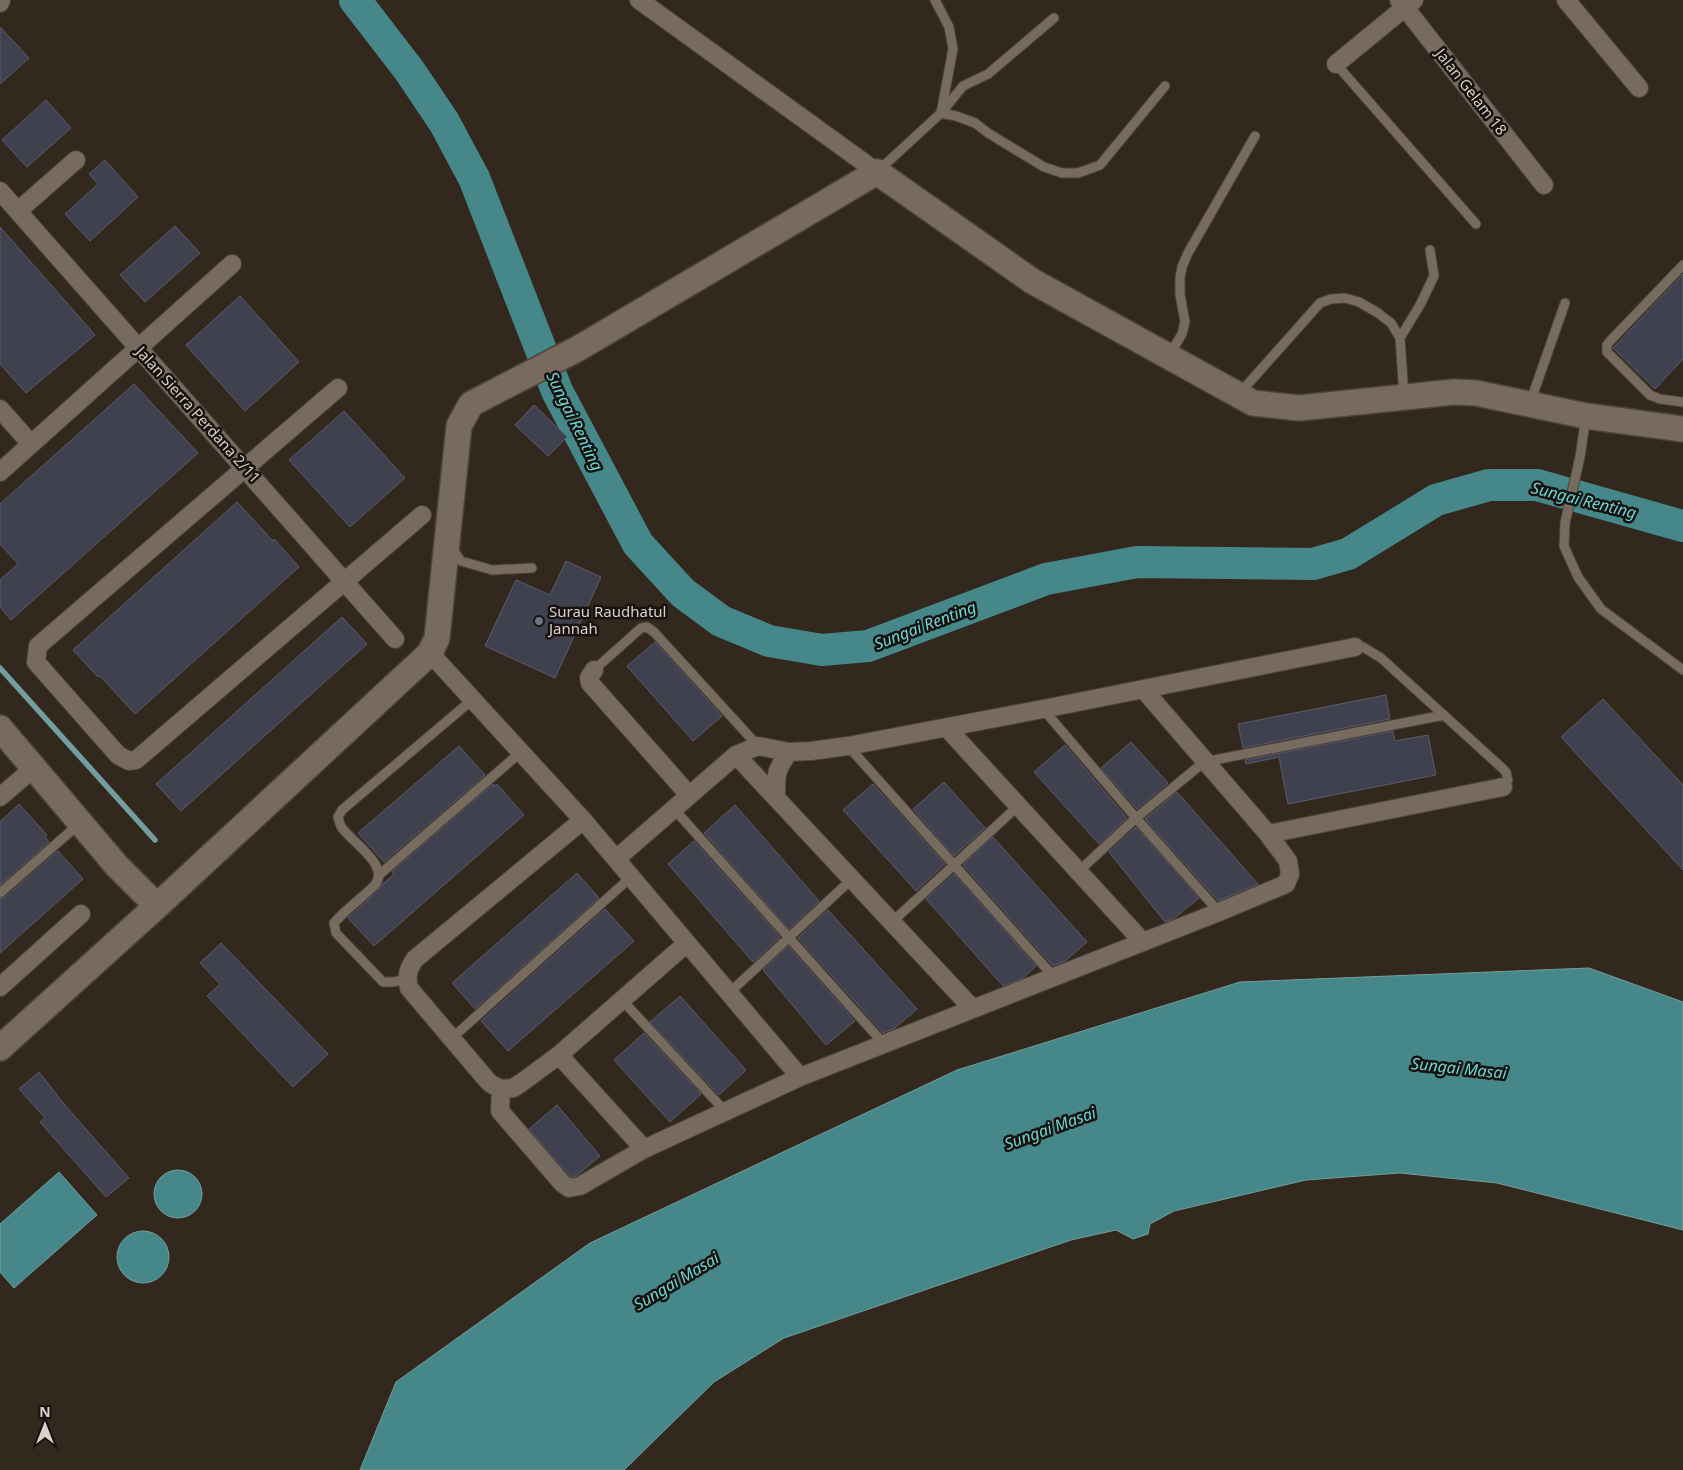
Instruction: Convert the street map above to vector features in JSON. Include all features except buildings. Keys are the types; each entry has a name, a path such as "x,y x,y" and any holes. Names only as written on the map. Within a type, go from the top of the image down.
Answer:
{"street":[{"path":"639,0 1032,282 1253,403 1299,408 1454,392 1476,393 1586,416 1683,428"},
{"path":"1566,0 1639,88"},
{"path":"1336,64 1406,2"},
{"name":"Jalan Gelam 18","path":"1406,2 1544,185"},
{"path":"18,211 76,160"},
{"path":"0,1048 157,906 430,653 436,638 459,426 471,404 579,348 877,172"},
{"name":"Jalan Sierra Perdana 2/11","path":"0,191 395,639"},
{"path":"0,472 232,264"},
{"path":"338,388 38,646 36,662 118,755 129,761 136,760 422,515"},
{"path":"0,409 31,444"},
{"path":"616,859 736,755 758,746 789,752 848,746 1355,648"},
{"path":"430,653 583,820 800,1077"},
{"path":"594,670 589,678 590,684 689,795"},
{"path":"501,1089 500,1111 562,1184 569,1188 580,1186 644,1149 800,1077 1286,884 1290,874 1288,861 1268,834 1204,762 1144,690"},
{"path":"0,728 117,866 157,906"},
{"path":"947,728 1143,942"},
{"path":"776,798 776,774 789,752"},
{"path":"736,755 973,1009"},
{"path":"0,797 35,767"},
{"path":"1268,834 1503,787"},
{"path":"583,820 415,959 406,979 409,988 451,1038 492,1084 501,1089 513,1088 560,1055 687,943"},
{"path":"0,987 81,914"},
{"path":"560,1055 644,1149"}],"lane":[{"path":"935,0 949,27 953,49 941,113"},
{"path":"877,172 941,113 963,86 988,74 1054,18"},
{"path":"1336,64 1476,224"},
{"path":"941,113 975,123 1044,167 1062,172 1078,173 1100,164 1165,86"},
{"path":"1169,357 1182,334 1184,322 1180,294 1182,267 1188,253 1255,136"},
{"path":"1400,338 1420,305 1434,276 1430,250"},
{"path":"1683,265 1611,340 1607,346 1607,352 1650,395 1660,399 1683,402"},
{"path":"1238,395 1320,303 1331,298 1345,298 1378,313 1391,323 1400,338 1404,397"},
{"path":"1530,404 1565,303"},
{"path":"1586,416 1580,457 1565,523 1564,546 1578,577 1601,609 1683,670"},
{"path":"447,541 462,561 492,570 532,568"},
{"path":"594,670 641,628 647,627 654,632 758,746"},
{"path":"1355,648 1363,646 1376,654 1506,772 1508,780 1503,787"},
{"path":"380,875 376,864 341,827 338,818 342,810 472,700"},
{"path":"1043,709 1219,912"},
{"path":"1078,872 1136,818 1204,762 1444,715"},
{"path":"848,746 1054,977"},
{"path":"406,979 383,982 336,933 334,923 375,885 380,875 521,752"},
{"path":"892,922 1018,806"},
{"path":"674,809 884,1044"},
{"path":"0,894 81,822"},
{"path":"451,1038 631,877"},
{"path":"729,993 852,880"},
{"path":"622,1000 725,1112"}],"water":[{"name":"Sungai Masai","path":"1589,968 1683,1002 1683,1230 1497,1183 1400,1173 1306,1180 1174,1211 1150,1224 1148,1234 1133,1239 1116,1230 1071,1240 784,1338 714,1382 624,1470 360,1470 396,1382 590,1243 957,1070 1240,982"},
{"path":"173,1170 183,1170 195,1177 202,1189 202,1199 195,1211 183,1218 173,1218 165,1214 158,1207 154,1199 154,1189 158,1181 165,1174"},
{"path":"59,1172 97,1215 14,1288 0,1272 0,1224"},
{"path":"138,1231 148,1231 162,1238 169,1252 169,1262 162,1276 148,1283 138,1283 128,1279 121,1272 117,1262 117,1252 121,1242 128,1235"}],"waterway":[{"name":"Sungai Renting","path":"355,0 409,70 444,122 474,178 557,391 638,544 683,593 721,621 769,641 822,650 868,646 1046,579 1137,562 1313,564 1348,554 1436,500 1489,485 1537,485 1683,526"},
{"path":"0,668 155,840"}],"place":[{"name":"Surau Raudhatul Jannah","path":"539,621"}]}
